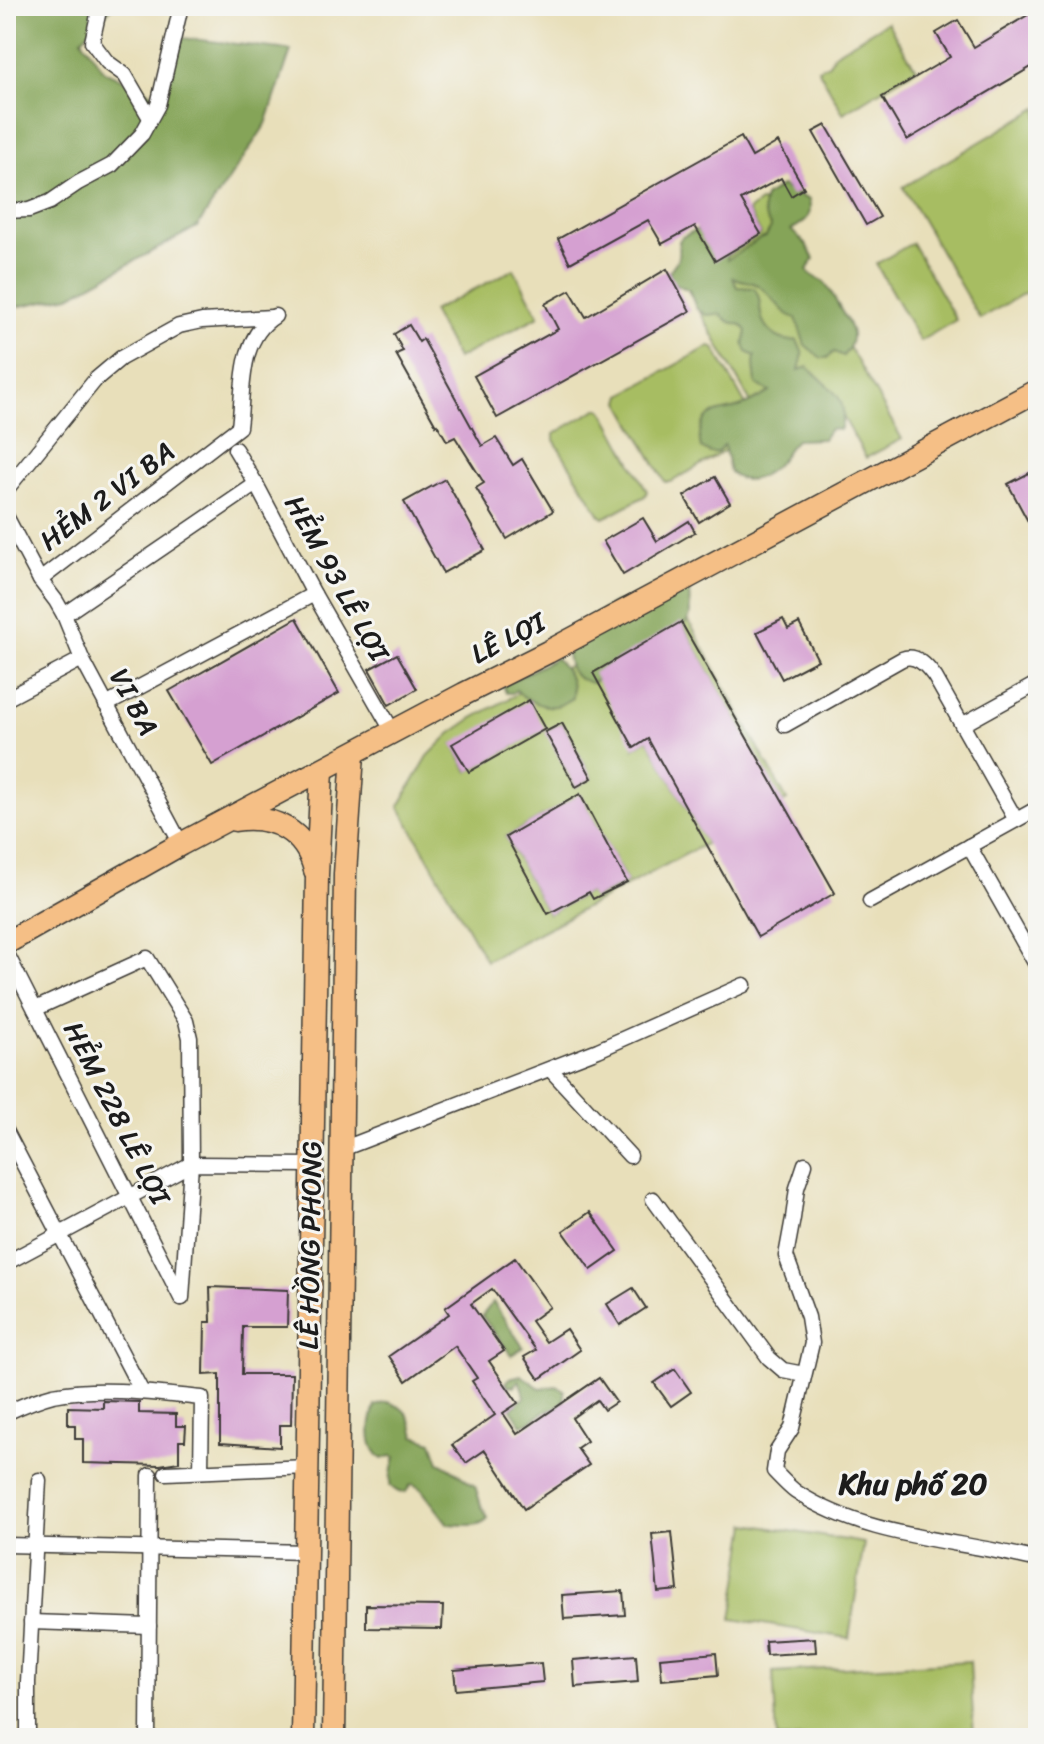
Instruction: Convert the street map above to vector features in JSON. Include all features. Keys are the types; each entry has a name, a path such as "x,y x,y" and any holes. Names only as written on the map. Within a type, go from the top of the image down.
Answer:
{"main road":[{"name":"LÊ LỢI","path":"6,943 181,844 1038,390"},
{"name":"LÊ HỒNG PHONG","path":"334,1738 347,841 353,754"},
{"name":"LÊ HỒNG PHONG","path":"303,1738 317,875 322,770"},
{"path":"220,824 246,818 278,823 293,833 307,849 317,875"},
{"path":"318,837 347,841"},
{"path":"312,1165 342,1157"},
{"path":"307,1475 337,1482"}],"street":[{"path":"100,6 92,42 107,62 125,75 150,118"},
{"path":"6,211 29,210 50,202 112,165 142,134 158,105 181,6"},
{"name":"HẺM 2 VI BA","path":"6,490 96,379 142,344 179,326 202,321 275,316 263,324 246,356 239,427 40,580 64,615 82,659"},
{"path":"235,449 256,484"},
{"name":"HẺM 93 LÊ LỢI","path":"64,615 256,484 314,594 393,732"},
{"path":"6,516 40,580"},
{"path":"106,705 314,594"},
{"path":"785,725 909,656 929,668 1016,820"},
{"name":"VI BA","path":"6,699 82,659 181,844"},
{"path":"962,725 1038,683"},
{"path":"870,901 1038,808"},
{"path":"969,846 1038,968"},
{"name":"HẺM 228 LÊ LỢI","path":"6,952 182,1298 191,1164"},
{"path":"35,1009 147,958 186,1021 190,1038 191,1164"},
{"path":"342,1157 744,985"},
{"path":"550,1069 630,1156"},
{"path":"6,1131 142,1392"},
{"path":"6,1263 191,1164 312,1165"},
{"path":"805,1164 797,1188 786,1256 808,1317 812,1343 792,1428 777,1451 774,1471 793,1491 833,1512 879,1529 1038,1560"},
{"path":"653,1199 769,1358 783,1370 804,1374"},
{"path":"6,1413 53,1395 91,1391 202,1398 201,1471"},
{"path":"166,1473 201,1471 307,1475"},
{"path":"148,1738 150,1475"},
{"path":"28,1738 39,1480"},
{"path":"6,1545 306,1552"},
{"path":"31,1622 149,1626"}],"green space":[{"path":"6,6 113,6 82,39 104,71 158,96 183,38 291,50 266,124 197,227 70,296 10,308 6,299"},
{"path":"887,22 916,69 843,113 818,69 829,64 834,54"},
{"path":"1038,108 1038,285 980,319 903,187"},
{"path":"781,186 809,200 807,219 791,230 806,244 814,259 807,270 827,286 851,329 849,349 843,356 834,352 827,358 821,358 805,345 796,318 785,312 757,285 733,278 737,287 754,288 762,317 773,334 782,339 797,340 803,354 799,370 808,367 831,388 841,402 843,419 840,430 830,429 823,439 796,440 772,468 757,478 746,480 730,472 724,445 717,453 701,448 701,429 710,415 745,405 770,392 756,384 755,356 747,352 744,344 747,331 742,325 730,322 719,314 706,315 696,308 689,290 673,283 669,272 678,259 679,241 698,229 727,246 727,260 766,237 771,227 764,212 765,197"},
{"path":"760,202 766,202 902,439 866,458 829,391 766,430 684,283 761,234 748,211"},
{"path":"912,243 956,320 920,341 876,264"},
{"path":"514,269 539,316 457,359 432,311"},
{"path":"710,346 714,348 758,427 757,432 671,482 665,482 620,402 622,395"},
{"path":"597,409 604,412 647,491 645,496 604,518 554,440 554,434"},
{"path":"689,582 690,616 687,622 603,668 602,677 592,683 572,672 564,637 573,628 614,603"},
{"path":"680,605 787,800 486,961 399,806 428,756 450,734 473,718","holes":["681,622 781,799 705,841 648,739 634,748","562,723 592,778 576,787 546,732","544,729 468,772 453,744","580,795 627,882 594,899 589,892 548,914 506,837"]},
{"path":"556,658 569,676 572,698 560,705 548,706 530,700 516,690 506,693 503,685"},
{"path":"493,1302 523,1347 512,1356 482,1316"},
{"path":"521,1375 540,1388 557,1386 564,1391 564,1402 522,1425 511,1409 525,1397 519,1380 514,1386 506,1383 510,1378"},
{"path":"387,1402 407,1414 415,1436 432,1442 439,1462 475,1486 488,1518 480,1524 448,1524 421,1489 413,1484 406,1492 401,1492 390,1486 395,1457 382,1459 373,1448 370,1434 375,1406"},
{"path":"747,1524 864,1543 849,1638 732,1619"},
{"path":"970,1661 974,1738 777,1738 773,1672"}],"building":[{"path":"1038,9 1038,63 907,140 882,97 950,57 936,33 958,20 974,47"},
{"path":"826,125 880,217 866,225 813,132"},
{"path":"741,137 752,157 778,142 804,188 791,196 781,178 741,200 761,234 715,261 695,226 662,244 648,220 570,263 558,239"},
{"path":"667,269 690,311 497,418 474,376 558,329 545,304 570,290 586,317"},
{"path":"409,325 419,342 423,339 482,446 496,438 513,465 522,459 553,511 507,539 476,488 484,483 455,437 447,441 436,425 396,354 403,351 394,334"},
{"path":"1033,471 1038,480 1038,540 1008,484"},
{"path":"715,477 730,503 699,522 684,496"},
{"path":"445,479 485,550 443,573 404,502"},
{"path":"643,518 657,541 689,521 695,532 623,575 603,541"},
{"path":"297,618 339,693 212,765 169,691"},
{"path":"783,619 788,629 799,623 818,660 782,679 757,632"},
{"path":"681,622 835,893 758,937 648,739 634,748 593,673"},
{"path":"397,654 417,689 389,705 369,669"},
{"path":"529,700 545,729 469,772 452,744"},
{"path":"562,723 592,778 576,787 545,732"},
{"path":"580,794 627,882 593,899 589,892 548,914 506,837"},
{"path":"590,1212 618,1251 591,1270 563,1231"},
{"path":"515,1258 550,1307 531,1321 546,1342 566,1329 580,1350 539,1379 524,1357 536,1350 492,1289 471,1304 504,1351 489,1361 518,1403 503,1413 517,1434 599,1378 616,1402 604,1410 597,1400 572,1418 587,1441 577,1448 589,1465 524,1509 485,1450 466,1463 452,1445 495,1415 472,1381 477,1378 455,1346 406,1381 389,1356 449,1314 445,1308"},
{"path":"210,1287 288,1290 287,1327 243,1327 242,1374 292,1374 291,1425 280,1425 280,1447 220,1443 220,1374 204,1375 205,1322 211,1322"},
{"path":"633,1288 646,1308 620,1325 607,1304"},
{"path":"675,1369 691,1392 671,1406 654,1383"},
{"path":"103,1401 139,1402 139,1413 176,1414 176,1426 186,1426 185,1441 179,1441 179,1462 160,1465 83,1463 83,1439 75,1439 75,1425 68,1425 68,1407 103,1408"},
{"path":"672,1532 678,1590 658,1592 652,1534"},
{"path":"623,1591 625,1615 564,1619 562,1595"},
{"path":"366,1605 443,1606 442,1629 366,1628"},
{"path":"815,1638 816,1652 766,1655 765,1641"},
{"path":"716,1653 718,1675 662,1680 660,1658"},
{"path":"636,1655 638,1682 575,1687 573,1660"},
{"path":"541,1663 543,1682 456,1690 454,1670"}],"district":[{"name":"Khu phố 20","path":"913,1484"}]}
